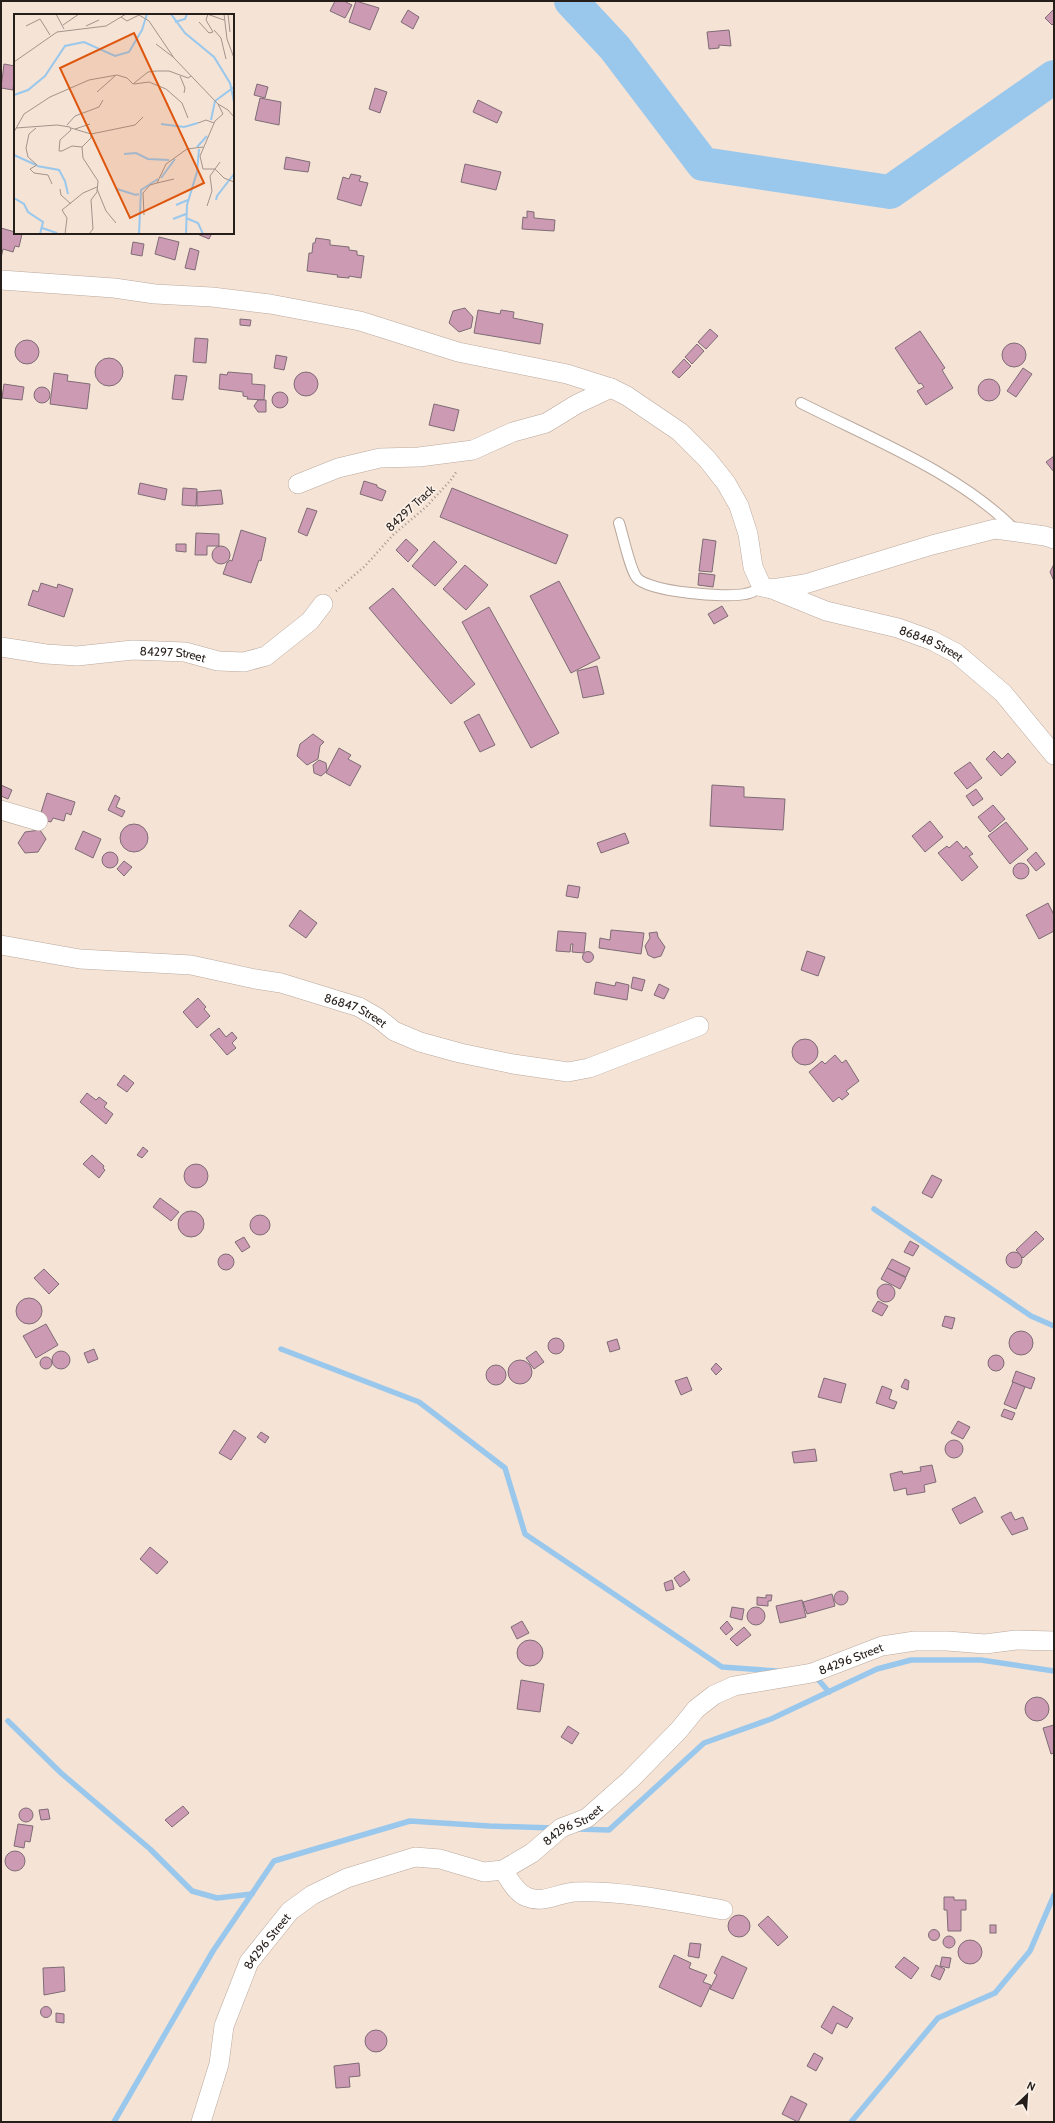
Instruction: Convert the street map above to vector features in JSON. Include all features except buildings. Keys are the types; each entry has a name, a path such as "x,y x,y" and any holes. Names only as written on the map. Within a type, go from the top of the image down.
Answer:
{"street":[{"path":"1,280 114,288 154,294 212,297 270,304 360,321 458,352 567,374 611,388 627,396 680,432 707,459 726,484 738,506 746,527 752,552 753,567 767,588 805,584 995,529 1016,531 1054,539"},
{"path":"298,484 338,468 380,458 419,457 473,450 513,432 546,423 577,404 611,388"},
{"name":"86848 Street","path":"767,588 826,611 898,628 930,640 956,653 1003,693 1054,756"},
{"name":"84297 Street","path":"1,647 46,654 77,656 133,650 185,652 218,661 244,662 266,656 310,622 323,604"},
{"path":"1,810 38,821"},
{"name":"86847 Street","path":"1,950 1,945 80,959 191,965 255,980 281,983 359,1007 378,1018 394,1031 420,1042 460,1054 568,1072 589,1068 698,1026"},
{"name":"84296 Street","path":"201,2122 219,2064 224,2026 249,1962 290,1911 312,1895 347,1878 415,1857 440,1859 484,1872 503,1870 532,1853 561,1828 586,1818 601,1806 679,1730 696,1709 714,1694 734,1686 812,1673 882,1646 914,1641 947,1641 985,1644 1016,1640 1054,1640"},
{"path":"503,1870 518,1890 526,1897 536,1900 548,1899 570,1893 596,1891 723,1910"}],"lane":[{"path":"802,403 932,469 972,492 997,511 1016,531"},
{"path":"619,523 637,579 647,584 671,590 730,596 746,594 767,588"}],"path":[{"name":"84297 Track","path":"323,604 393,535 426,507 450,481 459,467"}],"waterway":[{"path":"571,1 615,48 703,164 890,192 1054,77"},
{"path":"874,1209 1031,1316 1054,1326"},
{"path":"281,1349 419,1402 505,1468 525,1534 722,1667 777,1671"},
{"path":"578,1829 609,1830 704,1743 771,1719 877,1669 911,1660 981,1660 1054,1671"},
{"path":"815,1676 829,1692"},
{"path":"8,1721 61,1773 150,1849 192,1891 217,1898 252,1894"},
{"path":"114,2122 213,1951 274,1861 410,1821 553,1828"},
{"path":"851,2122 938,2018 995,1993 1030,1951 1054,1895"}]}
